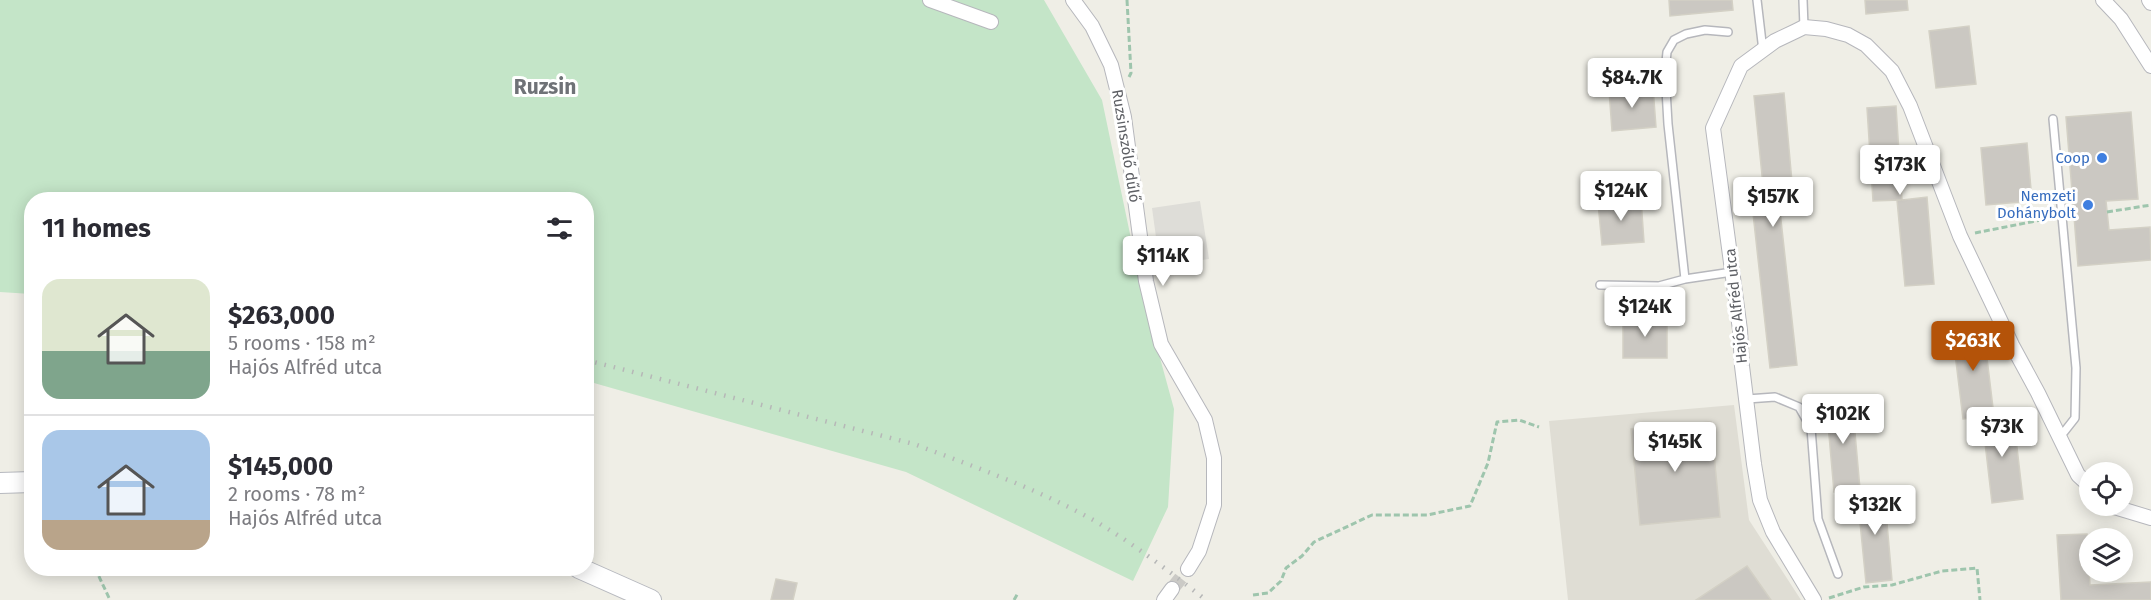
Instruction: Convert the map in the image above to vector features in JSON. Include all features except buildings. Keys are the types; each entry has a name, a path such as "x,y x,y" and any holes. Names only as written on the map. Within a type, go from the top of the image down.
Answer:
{"main road":[{"path":"0,483 24,482"},
{"path":"594,575 651,600"}],"street":[{"path":"930,0 991,22"},
{"name":"Ruzsinszőlő dűlő","path":"1073,0 1092,26 1111,66 1120,101 1146,281 1161,344 1205,420 1214,458 1214,506 1199,551 1188,569"},
{"path":"2103,0 2121,19 2151,66"},
{"path":"1804,27 1826,29 1848,35 1866,45 1892,71 1910,106 1960,236 2079,476"},
{"name":"Hajós Alfréd utca","path":"1804,27 1775,41 1741,66 1713,128 1760,500 1773,532 1821,599"},
{"path":"2133,513 2151,518"}],"lane":[{"path":"1757,0 1763,51"},
{"path":"1803,0 1804,27"},
{"path":"1685,279 1668,124 1665,72 1667,52 1674,40 1686,34 1705,30 1728,32"},
{"path":"2053,119 2064,215 2076,368 2075,418 2064,432 2057,435"},
{"path":"1600,285 1659,286 1685,279 1732,272"},
{"path":"1747,399 1775,397 1799,406 1810,428 1818,519 1838,574"}],"path":[{"path":"1120,101 1131,73 1127,0"},
{"path":"2107,212 2151,205"},
{"path":"1960,236 2064,215"},
{"path":"1253,594 1268,593 1281,581 1286,568 1302,556 1314,542 1372,515 1427,515 1470,506 1488,463 1497,422 1519,420 1539,427"},
{"path":"1821,599 1864,587 1892,585 1942,571 1977,568 1980,600"},
{"path":"99,576 110,600"},
{"path":"1014,600 1018,592"}],"shaded area":[{"path":"1200,201 1209,259 1160,266 1152,208"},
{"path":"1734,405 1749,520 1801,600 1568,600 1549,421"}],"green space":[{"path":"0,0 1044,0 1102,100 1143,296 1174,409 1168,507 1133,581 906,472 594,383 594,192 24,192 24,294 0,292"}],"tunnel":[{"path":"1172,589 1188,569"}],"railway":[{"path":"594,362 914,444 983,470 1073,509 1095,521 1138,549 1206,600"}],"place":[{"name":"Coop","path":"2102,158"},
{"name":"Nemzeti Dohánybolt","path":"2088,205"}],"district":[{"name":"Ruzsin","path":"545,87"}]}
